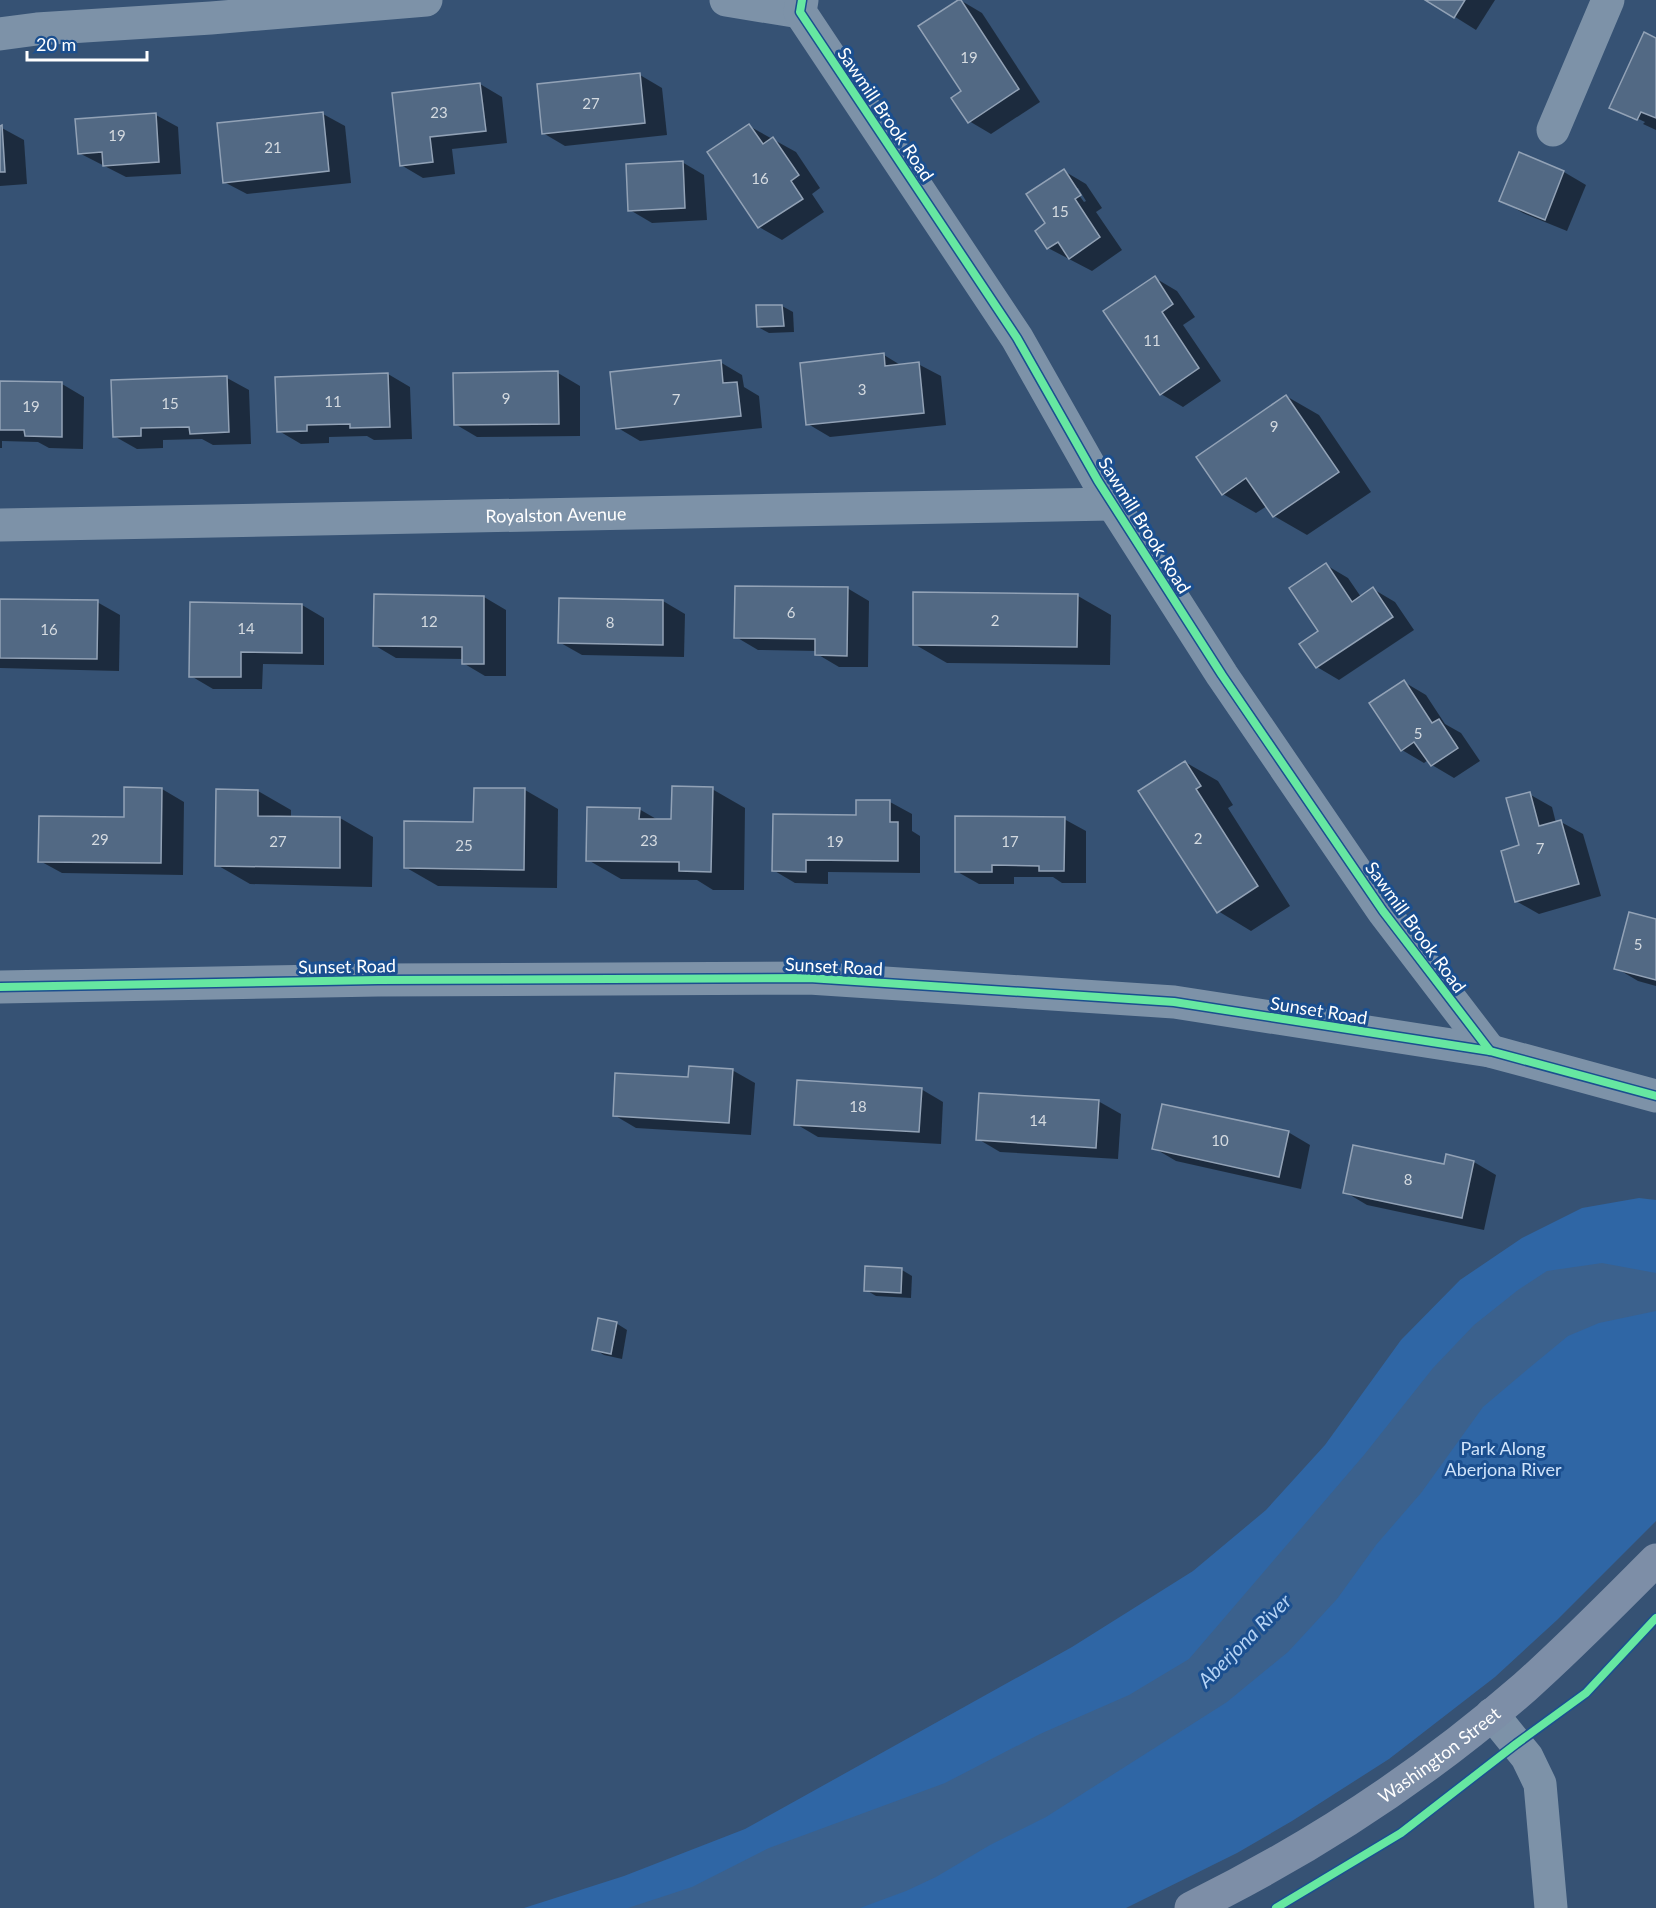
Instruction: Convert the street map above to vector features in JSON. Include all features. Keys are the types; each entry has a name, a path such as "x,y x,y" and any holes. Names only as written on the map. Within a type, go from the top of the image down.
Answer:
{"main road":[{"name":"Washington Street","path":"1191,1908 1265,1870 1380,1799 1492,1714 1560,1655 1656,1560"}],"street":[{"path":"0,34 37,29 211,18 426,0"},
{"path":"726,0 801,6"},
{"path":"1553,129 1608,0"},
{"name":"Sawmill Brook Road","path":"801,6 1017,338 1112,504 1222,675 1383,911 1490,1052"},
{"name":"Royalston Avenue","path":"0,525 1112,504"},
{"name":"Sunset Road","path":"0,987 390,980 808,978 1174,1002 1490,1052 1656,1096"},
{"path":"1492,1714 1527,1757 1540,1784 1551,1908"}],"green space":[{"name":"Park Along Aberjona River","path":"1639,1198 1656,1200 1656,1521 1557,1620 1495,1677 1389,1759 1292,1821 1237,1853 1126,1908 524,1908 624,1876 745,1829 1072,1647 1193,1571 1266,1510 1325,1445 1401,1340 1460,1280 1522,1238 1582,1208"}],"water":[{"name":"Aberjona River","path":"1602,1263 1656,1273 1656,1311 1599,1323 1568,1336 1483,1407 1421,1493 1376,1545 1337,1599 1288,1652 1227,1702 1046,1817 990,1845 936,1877 860,1908 628,1908 692,1887 769,1848 945,1783 1040,1734 1129,1695 1189,1659 1364,1455 1433,1368 1474,1325 1518,1290 1547,1271"}],"building":[{"path":"961,0 1019,89 968,123 951,98 961,91 918,26"},
{"path":"1425,0 1465,0 1454,18"},
{"path":"1644,32 1656,38 1656,118 1641,112 1637,120 1609,108"},
{"path":"640,73 645,123 542,134 537,84"},
{"path":"480,83 486,131 430,137 433,162 400,166 392,93"},
{"path":"323,112 329,171 223,183 217,123"},
{"path":"156,113 159,162 103,166 102,152 78,154 75,119"},
{"path":"749,124 763,144 773,137 799,175 791,181 803,199 758,228 707,152"},
{"path":"2,125 5,172 0,172 0,126"},
{"path":"1519,152 1564,171 1545,220 1499,201"},
{"path":"683,161 685,208 628,211 626,164"},
{"path":"1064,169 1081,195 1075,199 1100,237 1069,259 1058,242 1047,249 1035,231 1045,223 1026,194"},
{"path":"1155,276 1173,304 1162,312 1199,368 1160,395 1103,311"},
{"path":"756,305 782,305 784,326 757,327"},
{"path":"884,353 885,366 919,362 924,413 806,425 800,363"},
{"path":"721,360 723,383 737,382 741,416 616,429 610,372"},
{"path":"558,371 559,424 454,425 453,373"},
{"path":"388,373 390,427 350,428 350,424 307,425 307,431 277,432 275,377"},
{"path":"227,376 229,432 190,434 189,427 141,428 141,436 113,437 111,380"},
{"path":"0,381 62,382 62,437 25,436 24,430 0,430"},
{"path":"1286,395 1339,472 1273,517 1246,478 1222,495 1196,457"},
{"path":"1326,563 1352,602 1373,587 1393,617 1316,668 1299,644 1318,631 1289,588"},
{"path":"735,586 848,587 847,656 815,655 815,639 734,638"},
{"path":"913,592 1078,594 1077,647 913,645"},
{"path":"374,594 484,596 484,664 462,664 462,647 373,646"},
{"path":"559,598 663,600 663,645 558,643"},
{"path":"0,599 98,600 97,659 0,658"},
{"path":"190,602 302,604 302,653 241,652 241,677 189,677"},
{"path":"1404,680 1432,723 1439,719 1458,748 1431,766 1414,742 1401,751 1369,703"},
{"path":"1185,761 1201,786 1196,789 1258,886 1217,913 1138,791"},
{"path":"672,786 713,787 711,872 679,871 679,862 586,861 587,807 640,808 639,819 671,819"},
{"path":"124,787 162,788 161,863 38,862 39,816 124,817"},
{"path":"474,788 525,788 524,870 404,868 404,821 473,822"},
{"path":"216,789 258,790 258,816 340,817 340,868 215,866"},
{"path":"1530,792 1539,826 1561,820 1579,884 1515,902 1501,851 1519,845 1506,798"},
{"path":"856,800 890,800 890,822 898,822 898,861 806,860 806,872 772,871 773,814 856,815"},
{"path":"955,816 1065,817 1064,871 1039,871 1039,866 992,865 992,872 955,872"},
{"path":"1629,912 1656,919 1656,980 1614,969"},
{"path":"689,1066 733,1069 729,1123 613,1116 615,1073 688,1077"},
{"path":"797,1080 922,1088 919,1132 794,1125"},
{"path":"979,1093 1099,1100 1096,1148 976,1140"},
{"path":"1162,1104 1289,1131 1279,1177 1152,1149"},
{"path":"1353,1145 1444,1164 1446,1154 1474,1161 1462,1218 1343,1193"},
{"path":"865,1266 902,1268 901,1293 864,1291"},
{"path":"598,1318 617,1322 611,1354 592,1350"}],"cycle path":[{"path":"802,0 800,12 1017,338 1098,481 1222,675 1383,911 1490,1051"},
{"path":"0,987 378,980 809,978 1174,1002 1490,1051 1656,1096"},
{"path":"1276,1908 1401,1833 1586,1693 1656,1618"}]}
